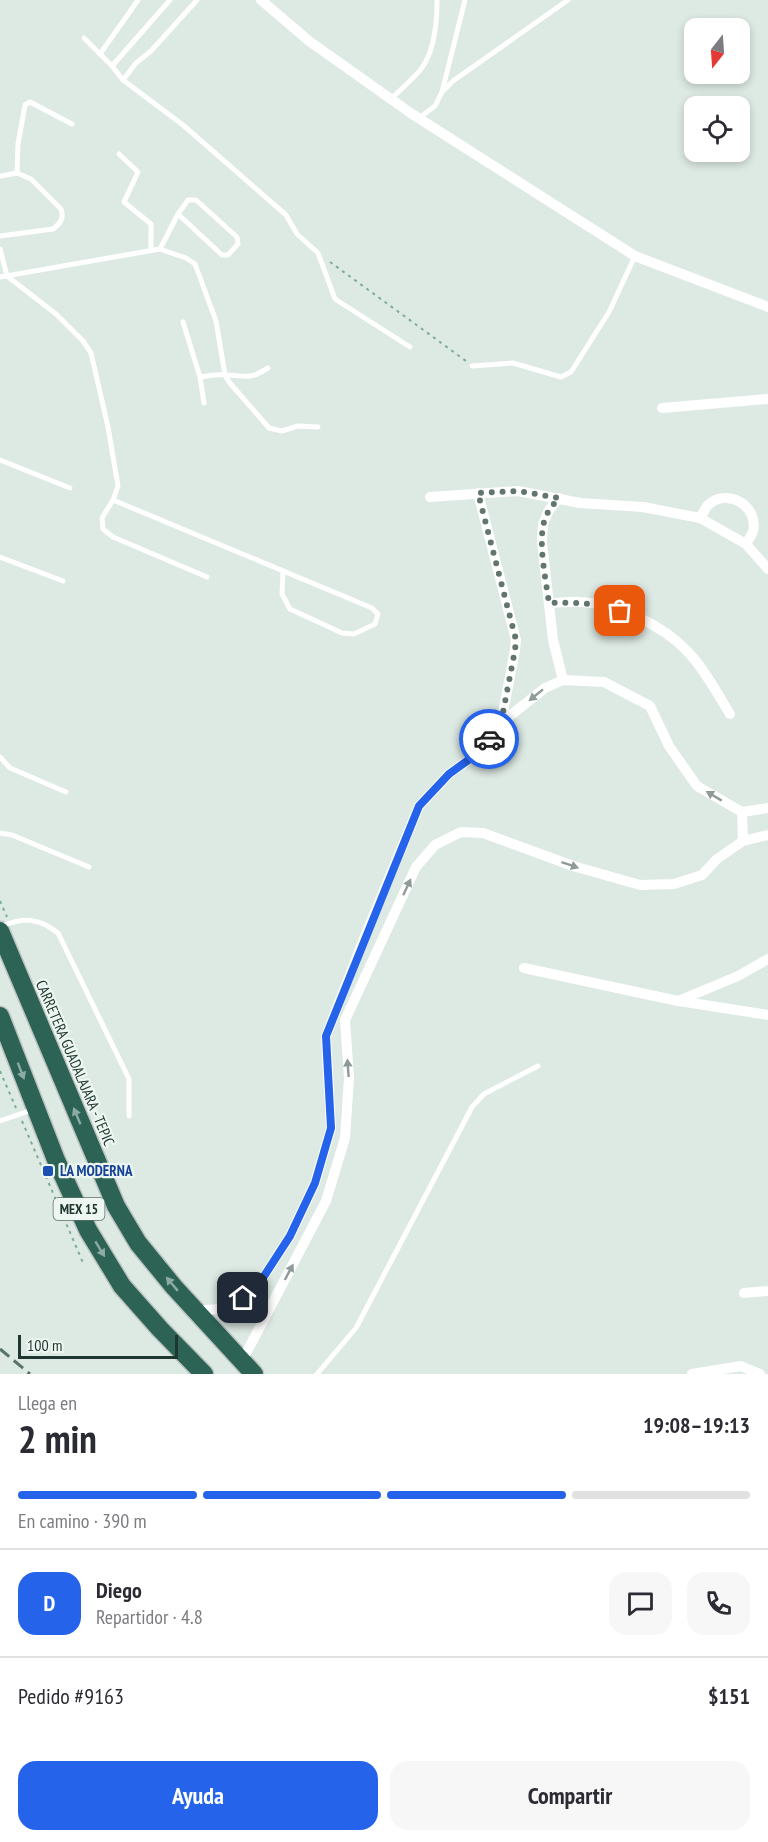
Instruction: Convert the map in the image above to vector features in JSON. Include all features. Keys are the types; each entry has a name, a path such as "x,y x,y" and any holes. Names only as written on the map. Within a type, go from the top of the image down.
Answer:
{"highway":[{"name":"CARRETERA GUADALAJARA - TEPIC","path":"0,928 116,1206 138,1243 195,1311 248,1368"},
{"name":"MEX 15","path":"0,1016 27,1111 56,1160 88,1230 122,1286 204,1374"}],"street":[{"path":"261,0 309,41 391,99 635,256 768,307"},
{"path":"662,408 768,399"},
{"path":"430,497 518,491 580,503 643,507 700,518 746,544 768,569"},
{"path":"478,493 516,640 501,723"},
{"path":"559,498 549,510 543,524 543,542 552,640 563,680"},
{"path":"700,518 707,506 719,498 734,498 746,505 753,517 753,531 746,544"},
{"path":"549,603 581,602 603,605 636,617 663,633 688,651 730,714"},
{"path":"195,1311 229,1308 257,1287 290,1236 315,1183 331,1128 326,1036 365,936 419,806 449,774 478,753 501,723 544,688 563,680 604,682 650,706 669,746 697,786 742,812 768,808"},
{"path":"742,812 743,841"},
{"path":"248,1368 327,1201 345,1138 348,1096 345,1020 416,867 435,845 461,832 483,833 573,866 640,885 674,884 702,875 717,859 743,841 768,835"},
{"path":"365,936 381,942"},
{"path":"678,1001 738,976 768,959"},
{"path":"524,968 678,1001 768,1015"},
{"path":"327,1048 347,1047"},
{"path":"330,1095 348,1096"},
{"path":"309,1196 327,1201"},
{"path":"744,1293 768,1291"},
{"path":"693,1374 741,1366 760,1374"}],"lane":[{"path":"100,54 138,0"},
{"path":"112,66 170,0"},
{"path":"123,80 136,63 151,51 197,0"},
{"path":"391,99 422,67 432,45 437,0"},
{"path":"419,118 435,105 442,92 465,0"},
{"path":"442,92 453,81 568,0"},
{"path":"84,38 123,80 183,125 286,215 297,234 318,254 335,299 410,347"},
{"path":"17,173 18,144 24,105 30,102 72,124"},
{"path":"119,154 138,172 124,202 151,224 151,250"},
{"path":"0,176 17,173 31,179 61,209 63,216 60,223 53,229 0,236"},
{"path":"160,249 178,214 188,200 196,200 237,237 238,244 228,255 222,255 178,214"},
{"path":"0,249 7,276 56,314 83,341 91,353 108,427 118,486 102,518 103,529 113,537 207,578"},
{"path":"0,277 160,249 186,258 195,264 216,321 225,375 229,382 268,428 282,431 298,426 318,427"},
{"path":"472,366 513,363 561,377 571,372 609,312 635,256"},
{"path":"183,322 200,377 204,403"},
{"path":"200,377 225,375 244,378 255,376 268,368"},
{"path":"0,460 70,488"},
{"path":"113,500 372,608 378,614 375,624 354,634 342,633 290,609 282,594 283,571"},
{"path":"0,557 63,581"},
{"path":"0,758 10,768 66,792"},
{"path":"0,833 12,835 89,867"},
{"path":"0,928 31,919 49,926 58,933 129,1079 129,1116"},
{"path":"317,1374 356,1328 472,1107 484,1094 538,1066"},
{"path":"0,1121 27,1111"}],"path":[{"path":"318,254 472,366"},
{"path":"0,1071 27,1111 84,1265"}],"railway":[{"path":"0,1349 30,1374"}],"way so far":[{"path":"489,739 501,723 516,640 478,493 518,491 559,498 549,510 543,524 549,603 581,602 603,605 620,611"}],"place":[{"name":"LA MODERNA","path":"48,1171"}],"route":[{"path":"243,1298 257,1287 290,1236 315,1183 331,1128 326,1036 419,806 449,774 478,753 489,739"}]}
